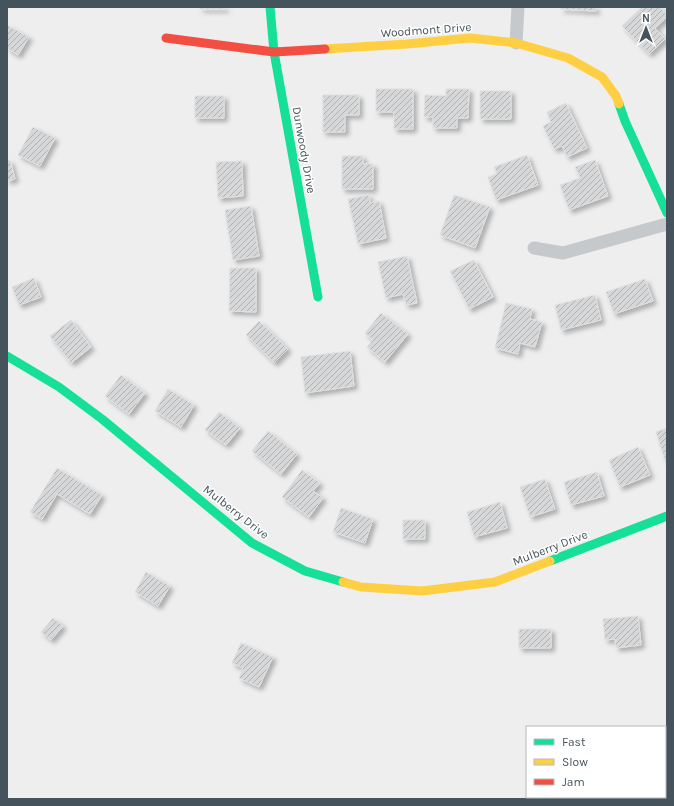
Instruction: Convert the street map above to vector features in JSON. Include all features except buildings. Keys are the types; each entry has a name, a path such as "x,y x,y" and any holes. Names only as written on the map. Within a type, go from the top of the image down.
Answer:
{"street":[{"name":"Dunwoody Drive","path":"270,7 274,52 318,296"},
{"path":"516,43 518,7"},
{"name":"Woodmont Drive","path":"166,38 274,52 406,44 470,38 516,43 568,58 602,77 616,96 625,121 667,212"},
{"path":"534,248 563,253 667,224"},
{"name":"Mulberry Drive","path":"7,356 59,387 102,419 252,543 305,571 361,587 422,591 495,582 667,516"}],"traffic: fast":[{"path":"270,7 274,52 318,297"},
{"path":"619,104 625,121 667,213"},
{"path":"7,356 59,387 102,419 252,543 305,571 343,582"},
{"path":"550,561 667,516"}],"traffic: slow":[{"path":"325,49 407,44 470,38 516,43 568,58 602,77 616,96 619,104"},
{"path":"343,582 361,587 422,591 495,582 550,561"}],"traffic: jam":[{"path":"166,38 274,52 325,49"}]}
